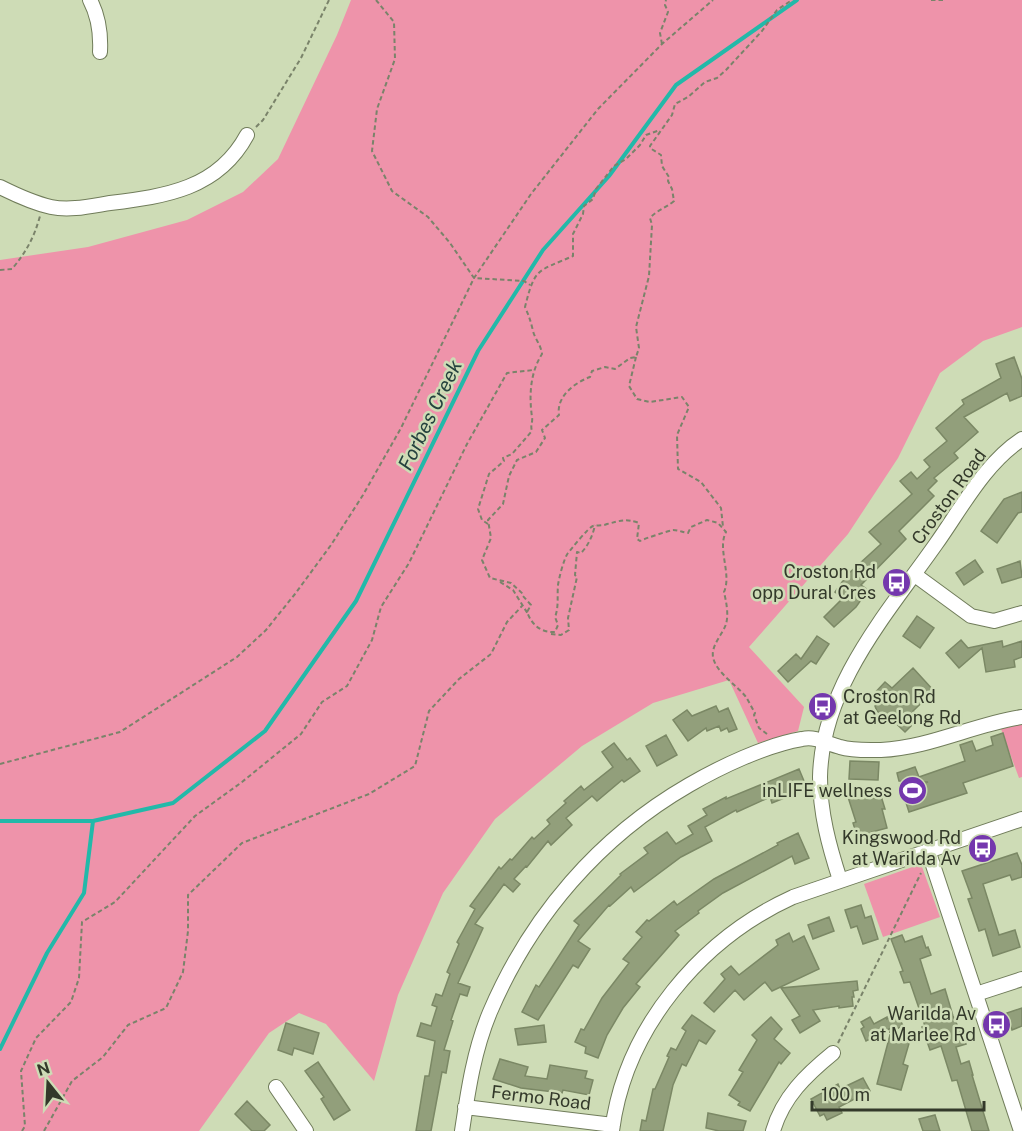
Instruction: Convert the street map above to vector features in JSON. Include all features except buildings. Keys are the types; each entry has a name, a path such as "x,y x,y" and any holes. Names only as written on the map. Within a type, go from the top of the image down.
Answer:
{"street":[{"path":"90,0 96,11 101,31 100,52"},
{"path":"0,187 42,205 63,208 147,199 182,190 216,173 229,162 247,135"},
{"name":"Croston Road","path":"840,880 824,818 820,779 824,740 835,704 849,671 915,574 993,464 1022,439"},
{"path":"915,574 971,616 994,621 1022,613"},
{"path":"462,1131 476,1056 490,1013 522,950 542,918 570,882 623,830 671,795 718,769 803,738 824,740 842,748 883,750 1022,717"},
{"path":"612,1128 627,1074 639,1046 670,995 688,973 735,930 762,912 793,897 1022,819"},
{"path":"928,850 1021,1131"},
{"path":"976,994 1022,979"},
{"path":"773,1131 783,1106 794,1090 805,1076 832,1053"},
{"path":"276,1087 306,1131"},
{"name":"Fermo Road","path":"465,1107 612,1128"}],"path":[{"path":"247,135 263,120 301,58 329,0"},
{"path":"376,0 394,22 395,59 377,109 372,151 392,190 428,218 450,243 474,279"},
{"path":"662,44 660,33 668,12 665,5 666,0"},
{"path":"0,764 120,732 237,657 266,630 331,545 363,495 401,428 474,279 531,194 598,109 662,44 713,0"},
{"path":"489,524 482,520 478,509 489,474 504,461 503,458 512,454 532,431 529,404 532,394 533,370 542,354 531,318 525,307 530,285 545,266 563,262 573,256 573,234 583,214 583,208 593,199 596,189 614,166 626,159 646,135 659,131 672,115 675,104 726,70 762,31 777,10 792,0"},
{"path":"932,0 946,0"},
{"path":"663,126 650,148 661,155 662,166 669,177 674,201 650,218 652,225 649,276 636,327 639,348 629,386 637,399 650,402 682,398 689,407 677,435 678,469 701,482 721,508 723,527 726,531 723,539 727,618 721,638 714,647 714,658 722,673 746,698 755,713 757,724 775,747"},
{"path":"0,270 12,268 27,251 36,230 42,205"},
{"path":"474,279 524,280 530,285"},
{"path":"595,525 587,546 581,553 577,552 575,575 577,577 568,618 569,630 561,635 553,635 534,625 513,590 490,578 482,560 491,538 488,520 503,504 509,476 517,460 536,452 545,438 542,430 559,416 558,408 564,396 578,381 590,377 591,371 605,368 615,369 630,358 636,357"},
{"path":"22,1131 26,1126 21,1071 36,1038 71,1002 79,978 82,922 114,902 195,816 302,734 322,702 347,686 372,640 381,607 409,562 467,444 507,373 533,370"},
{"path":"547,632 555,632 558,625 555,617 558,581 566,557 584,533 595,525 608,525 615,520 639,523 636,539 640,541 647,536 657,536 671,529 688,533 691,526 707,520 723,527"},
{"path":"490,578 511,583 521,591 531,605 528,614"},
{"path":"44,1131 72,1081 103,1057 128,1025 166,1008 183,972 188,931 188,895 242,843 369,794 415,766 429,711 459,679 491,654 507,622 522,606"},
{"path":"832,1053 920,876 928,850"}],"shaded area":[{"path":"351,0 1022,0 1022,327 983,341 940,373 898,458 848,534 749,647 804,707 798,731 758,743 729,680 653,703 582,746 495,819 443,893 398,995 374,1081 326,1024 299,1013 269,1033 199,1131 0,1131 0,260 88,247 187,220 243,192 278,159 337,35"},
{"path":"1022,724 1022,777 1019,778 1001,729"},
{"path":"921,864 940,917 883,937 864,884"}],"waterway":[{"name":"Forbes Creek","path":"0,821 93,821 173,803 265,731 356,601 478,351 543,250 609,176 676,85 797,0"},
{"name":"Forbes Creek","path":"0,1049 47,953 84,893 93,821"}],"place":[{"name":"Croston Rd opp Dural Cres","path":"897,582"},
{"name":"Croston Rd at Geelong Rd","path":"822,707"},
{"name":"inLIFE wellness","path":"913,791"},
{"name":"Kingswood Rd at Warilda Av","path":"982,848"},
{"name":"Warilda Av at Marlee Rd","path":"997,1024"}]}
